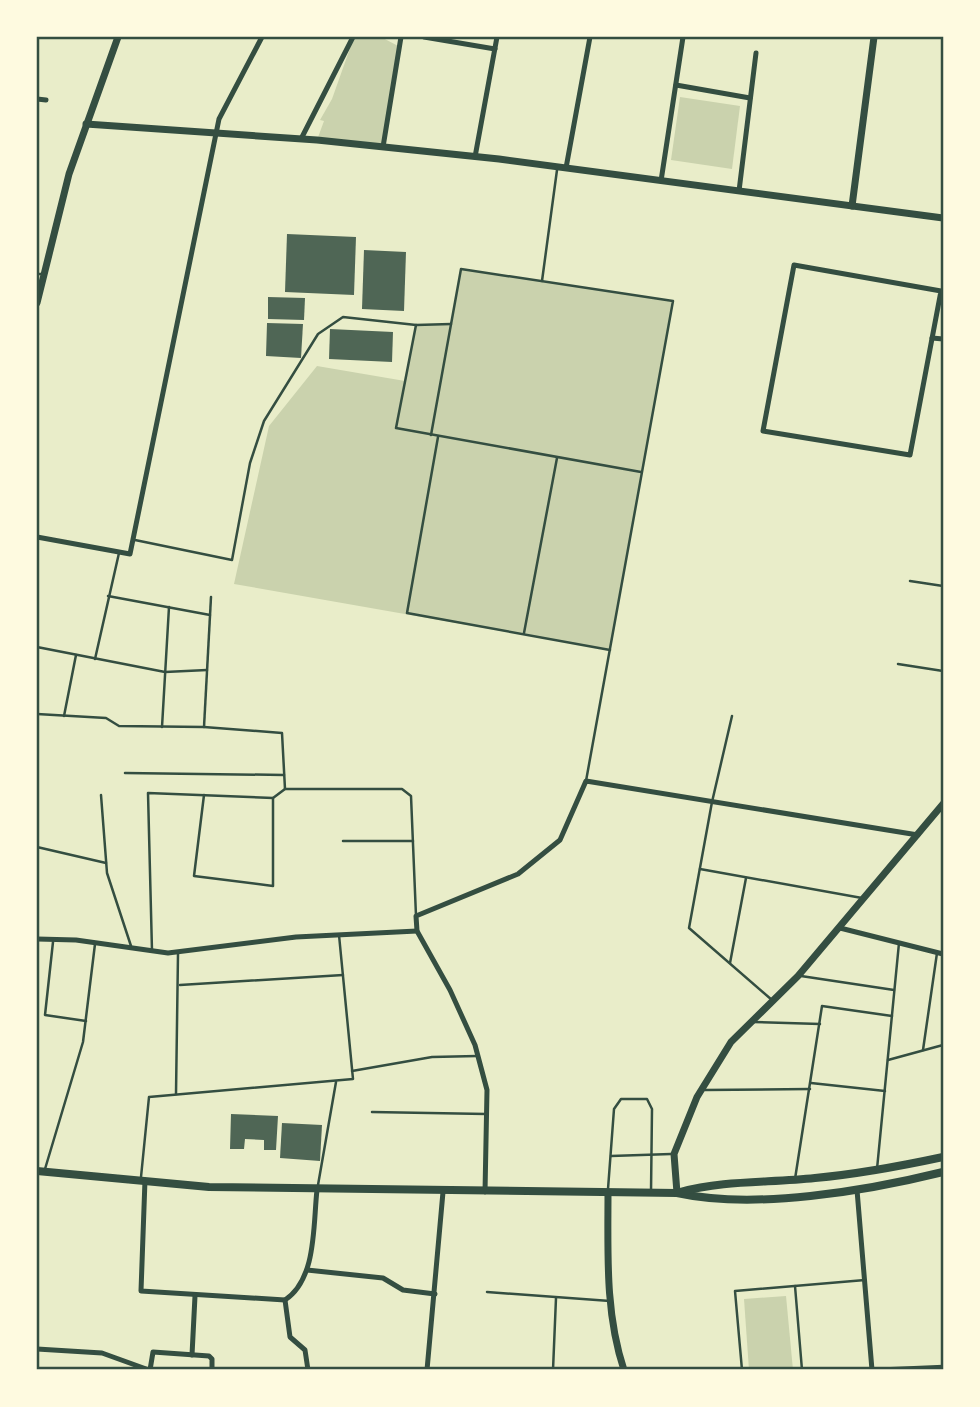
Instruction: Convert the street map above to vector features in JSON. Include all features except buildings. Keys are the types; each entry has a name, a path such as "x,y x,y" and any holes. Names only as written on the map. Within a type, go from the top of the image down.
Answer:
{"main road":[{"path":"677,1193 709,1185 795,1180 877,1171 943,1157"},
{"path":"41,1172 209,1187 677,1193 708,1199 857,1190 943,1173"}],"street":[{"path":"37,303 40,274 69,174 118,37"},
{"path":"37,537 130,554 219,119 262,37"},
{"path":"301,139 353,37"},
{"path":"383,147 401,37"},
{"path":"424,37 495,49"},
{"path":"475,157 497,37"},
{"path":"562,167 590,37"},
{"path":"662,181 683,37"},
{"path":"852,206 874,37"},
{"path":"738,191 756,52"},
{"path":"676,85 750,98"},
{"path":"37,99 46,100"},
{"path":"86,124 301,139 475,157 943,218"},
{"path":"794,265 942,291 932,338 910,455 763,431 794,265"},
{"path":"932,338 943,340"},
{"path":"485,1192 487,1090 478,1056 450,990 417,931 416,916 518,874 560,841 586,781 918,835"},
{"path":"677,1193 674,1154 701,1090 731,1042 798,976 943,804"},
{"path":"840,928 940,953 943,944"},
{"path":"37,939 178,952 340,935 417,931"},
{"path":"143,1180 141,1291 195,1296 285,1300 298,1289 307,1270 317,1190"},
{"path":"857,1190 872,1370"},
{"path":"427,1370 443,1192"},
{"path":"608,1192 610,1301 617,1348 624,1370"},
{"path":"307,1270 383,1278 403,1290 435,1294"},
{"path":"192,1355 195,1296"},
{"path":"285,1300 290,1337 305,1350 308,1370"},
{"path":"37,1349 102,1353 149,1370 152,1353 211,1357 212,1370"}],"lane":[{"path":"541,281 562,167"},
{"path":"431,436 461,269 673,301 586,781"},
{"path":"133,540 232,560 250,463 264,421 318,334 343,317 416,325 451,324"},
{"path":"416,325 396,428 641,472"},
{"path":"438,437 407,613 610,650"},
{"path":"523,634 557,457"},
{"path":"95,659 119,552"},
{"path":"910,581 943,586"},
{"path":"108,596 210,615"},
{"path":"204,727 211,597"},
{"path":"162,727 169,607"},
{"path":"37,648 164,672 207,670"},
{"path":"64,716 76,655"},
{"path":"898,664 943,671"},
{"path":"37,714 106,718 119,726 204,727 282,733 285,789"},
{"path":"732,716 712,802 689,928 773,1000"},
{"path":"125,773 284,775"},
{"path":"152,951 148,793 273,798 285,789 402,789 411,796 416,916"},
{"path":"101,795 106,863 132,949"},
{"path":"204,795 194,876 273,886 273,798"},
{"path":"343,841 413,841"},
{"path":"37,847 106,863"},
{"path":"700,869 865,899"},
{"path":"730,963 746,878"},
{"path":"143,1180 149,1097 353,1079 340,935"},
{"path":"53,940 45,1015 86,1021"},
{"path":"41,1172 83,1042 95,943"},
{"path":"877,1171 899,943"},
{"path":"176,1094 180,985 178,952"},
{"path":"923,1050 940,953"},
{"path":"180,985 343,975"},
{"path":"798,976 894,990"},
{"path":"795,1180 822,1006 892,1016"},
{"path":"751,1022 820,1024"},
{"path":"888,1060 943,1045"},
{"path":"352,1071 432,1058 478,1056"},
{"path":"317,1190 336,1082"},
{"path":"811,1083 885,1091"},
{"path":"701,1090 810,1088"},
{"path":"608,1192 614,1109 621,1099 646,1099 651,1103 651,1193"},
{"path":"372,1112 486,1114"},
{"path":"610,1156 674,1154"},
{"path":"742,1370 735,1291 865,1280"},
{"path":"795,1286 802,1370"},
{"path":"487,1292 610,1301"},
{"path":"552,1370 556,1298"},
{"path":"872,1370 943,1366"}],"green space":[{"path":"354,37 381,37 400,47 383,147 317,140 324,121 320,120 332,99"},
{"path":"680,97 740,106 732,169 671,160"},
{"path":"461,269 673,301 610,650 234,584 269,426 317,366 405,381 416,325 451,324"},
{"path":"786,1296 793,1370 749,1370 744,1299"}]}
